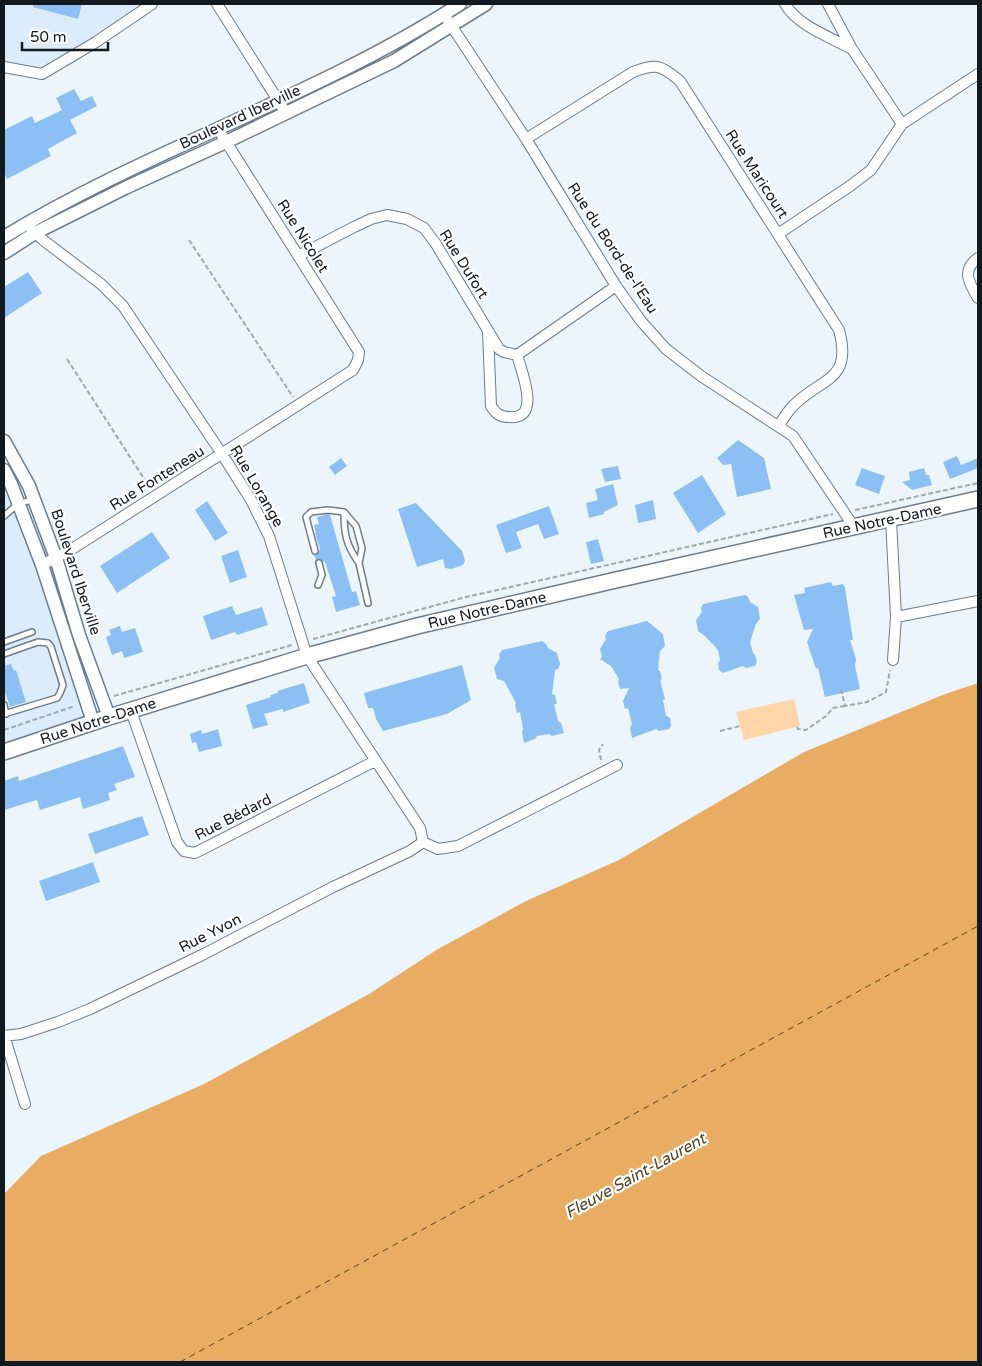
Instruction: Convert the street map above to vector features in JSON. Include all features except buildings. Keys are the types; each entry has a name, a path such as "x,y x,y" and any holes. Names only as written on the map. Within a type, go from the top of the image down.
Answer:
{"main road":[{"name":"Rue Notre-Dame","path":"4,752 131,711 305,649 978,499"}],"street":[{"path":"4,67 42,74 96,42 152,4"},
{"path":"218,4 286,113"},
{"name":"Boulevard Iberville","path":"4,254 31,228 132,168 368,58 460,4"},
{"name":"Boulevard Iberville","path":"4,237 31,228 226,142 394,61 486,4"},
{"path":"785,4 799,19 812,28 852,49"},
{"path":"828,4 852,49 902,124"},
{"name":"Rue du Bord-de-l'Eau","path":"443,14 526,139 616,286 641,321 666,349 725,393 779,425 793,436 854,527"},
{"name":"Rue Maricourt","path":"526,139 633,72 650,65 667,70 680,81 839,330 843,346 841,362 834,375 793,406 779,425"},
{"path":"778,234 871,170 902,124 978,74"},
{"name":"Rue Nicolet","path":"218,129 359,352 358,360"},
{"name":"Rue Dufort","path":"298,256 371,219 387,215 407,219 424,228 436,244 499,349 504,352 517,354 527,389 528,407 515,418 502,417 491,406 488,331"},
{"name":"Rue Lorange","path":"31,228 101,284 123,306 222,454 251,500 269,536 305,649 420,828 424,842"},
{"path":"978,258 970,264 968,273 971,287 978,298"},
{"path":"517,354 616,286"},
{"name":"Rue Fonteneau","path":"42,565 156,496 353,370 358,360"},
{"name":"Boulevard Iberville","path":"4,441 25,476 56,558 79,635 109,717"},
{"name":"Boulevard Iberville","path":"4,470 19,503 42,565 93,722"},
{"path":"891,519 896,617 892,660"},
{"path":"896,617 978,601"},
{"name":"Rue Bédard","path":"131,711 177,842 184,851 195,853 376,761"},
{"path":"424,842 438,849 458,846 617,765"},
{"name":"Rue Yvon","path":"4,1036 21,1034 90,1009 333,887 410,851 424,842"},
{"path":"4,1036 25,1104"}],"lane":[{"path":"4,516 19,503 34,500"},
{"path":"315,551 306,518 311,512 328,510 344,512 356,526 362,548 358,563"},
{"path":"344,512 344,531 350,550 358,563 368,603"},
{"path":"318,564 322,575 318,585"},
{"path":"4,642 32,632"},
{"path":"25,634 28,645"},
{"path":"4,654 38,642 48,643 63,685 57,698 5,714 4,705"}],"path":[{"path":"189,240 298,405"},
{"path":"67,359 156,496"},
{"name":"Rue Notre-Dame","path":"113,696 305,649 470,596 978,483"},
{"path":"797,727 798,730 806,730 826,716 833,708 867,702 886,692 892,660"},
{"path":"841,689 845,706"},
{"name":"Rue Notre-Dame","path":"4,730 71,707"},
{"path":"720,731 740,726"},
{"path":"603,744 599,750 599,756 605,771"}],"shaded area":[{"path":"4,4 152,4 42,74 4,67"},
{"path":"4,470 93,722 4,752"},
{"path":"794,699 800,726 744,740 736,712"}],"water":[{"name":"Fleuve Saint-Laurent","path":"978,683 978,1362 4,1362 4,1194 41,1156 204,1084 369,994 438,949 526,901 619,860 804,752 945,694"}],"ferry route":[{"path":"180,1362 978,926"}]}
